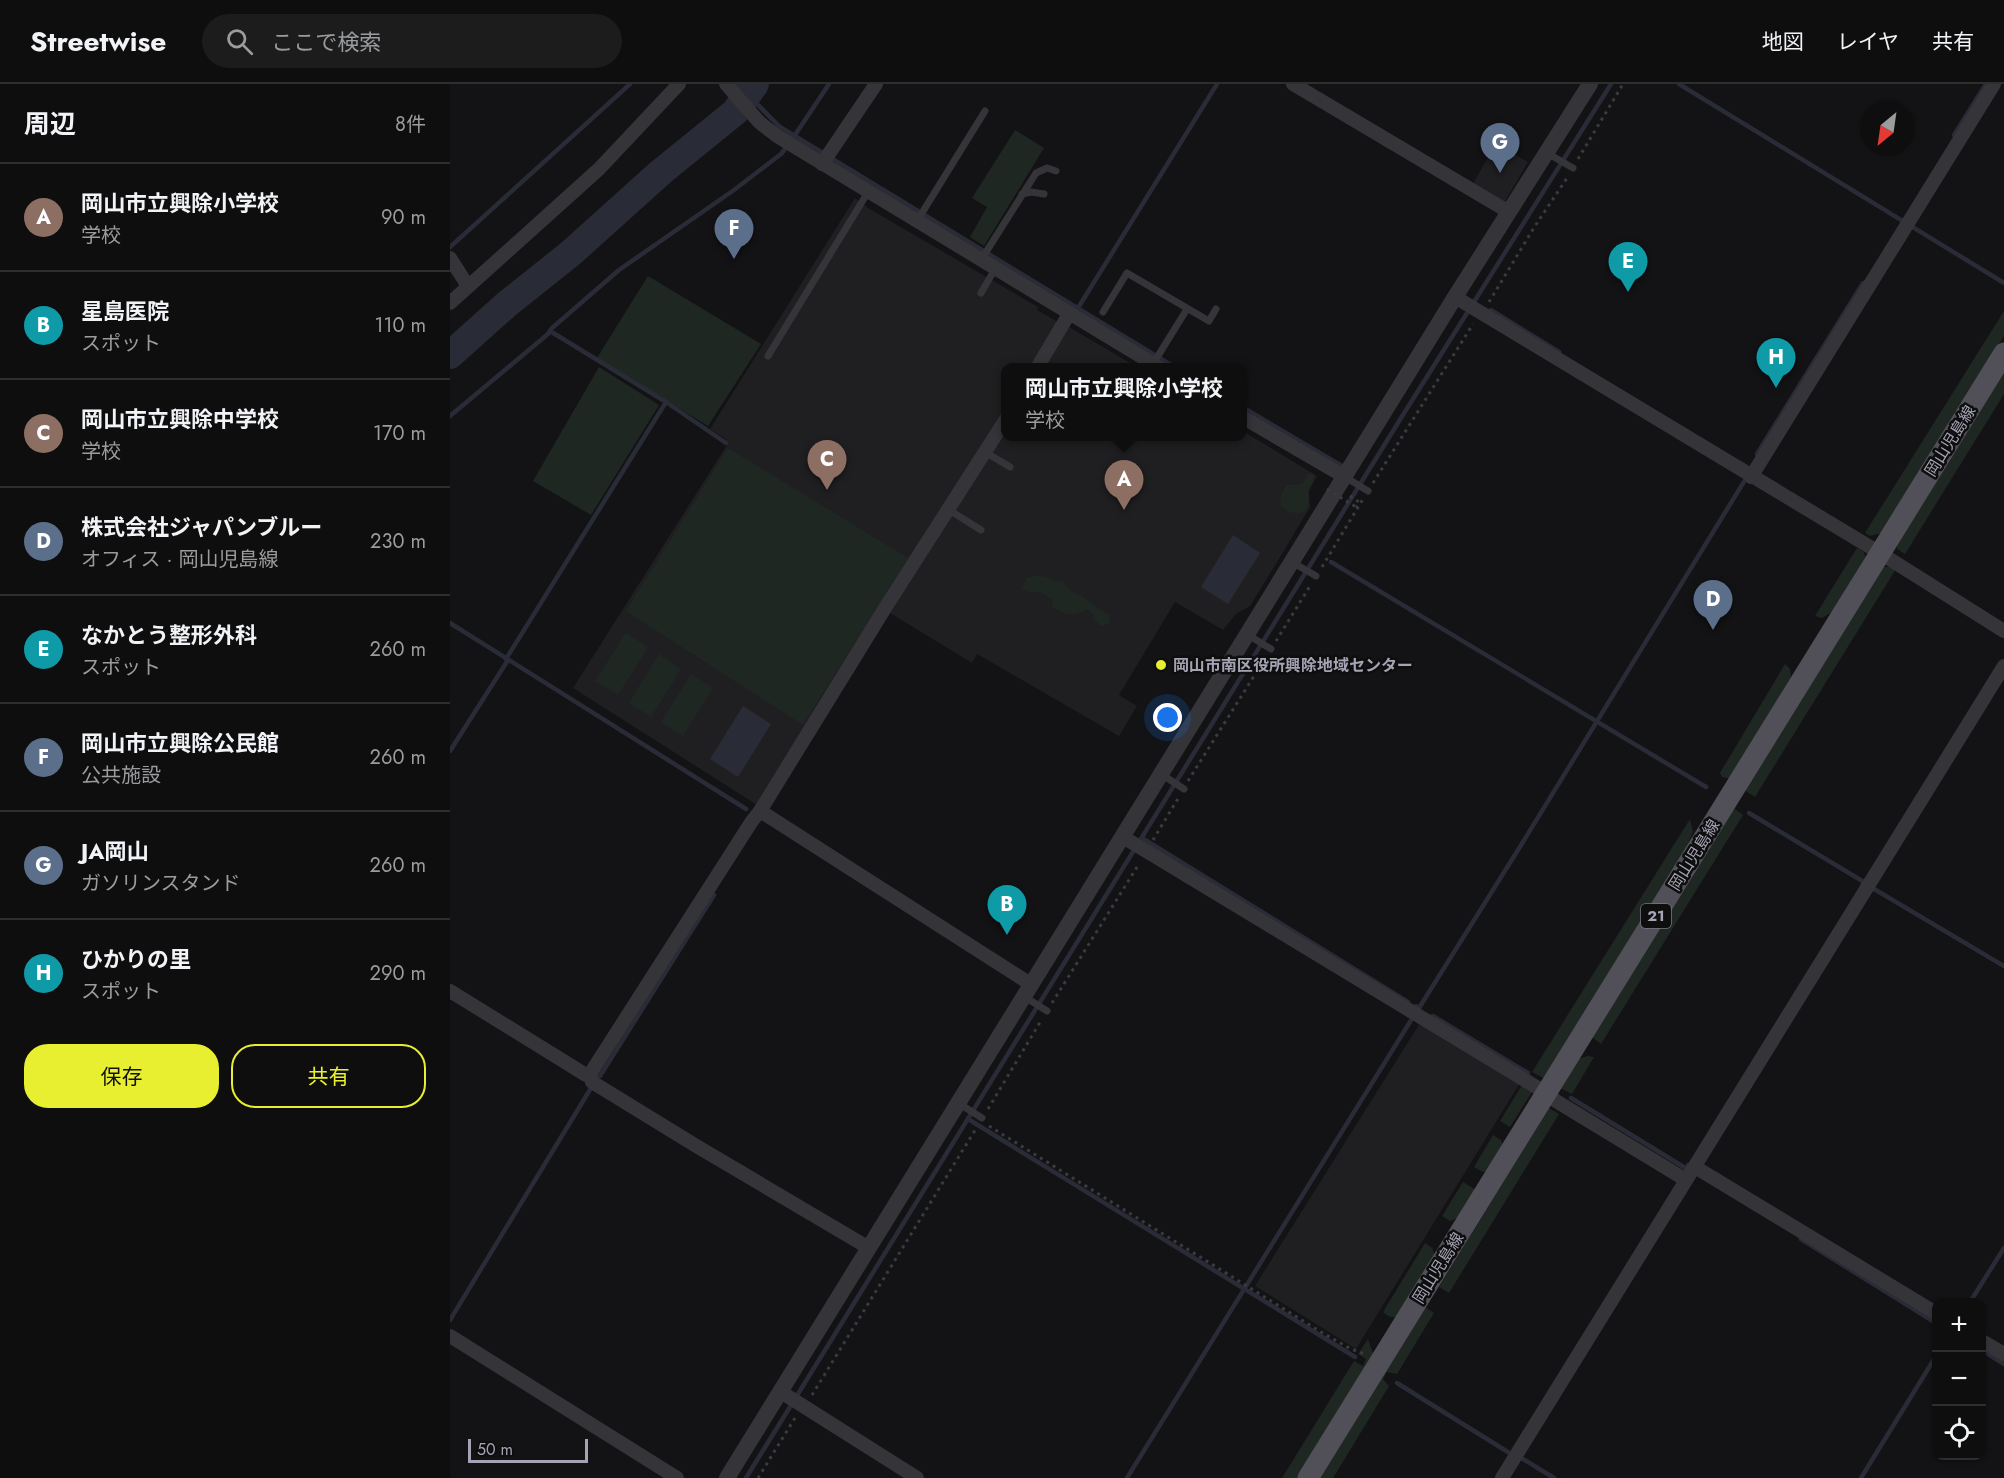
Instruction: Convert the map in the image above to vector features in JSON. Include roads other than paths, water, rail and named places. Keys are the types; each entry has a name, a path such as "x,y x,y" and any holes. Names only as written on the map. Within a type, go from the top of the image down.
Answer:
{"main road":[{"name":"岡山児島線","path":"1308,1478 2004,353"}],"street":[{"path":"450,303 599,169 680,84"},
{"path":"726,84 759,122 788,143 826,158 868,192 920,216 984,255 995,269 1069,314 1157,361"},
{"path":"826,158 876,84"},
{"path":"1293,84 1509,212"},
{"path":"727,1478 795,1401 869,1248 963,1106 1029,995 1135,846 1166,778 1253,638 1349,485 1472,304 1509,212 1552,156 1590,84"},
{"path":"1751,477 1994,84"},
{"path":"450,258 468,286"},
{"path":"1472,304 2004,631"},
{"path":"1040,363 1069,314"},
{"path":"1247,420 1349,485"},
{"path":"869,1248 592,1082 590,1074 760,811 1001,426"},
{"path":"1502,1478 2004,666"},
{"path":"760,811 1029,995"},
{"path":"1135,846 1154,854 1510,1070 1546,1095 1686,1180"},
{"path":"450,991 586,1075 590,1074"},
{"path":"1695,1167 1932,1311"},
{"path":"450,1336 677,1478"},
{"path":"1986,1343 2004,1354"},
{"path":"795,1401 917,1478"}],"lane":[{"path":"920,216 985,111"},
{"path":"1552,156 1571,167"},
{"path":"984,255 1036,173 1047,168 1056,171"},
{"path":"768,356 868,192"},
{"path":"1022,195 1031,192 1044,194"},
{"path":"981,293 995,269"},
{"path":"1103,312 1127,273 1209,321 1216,309"},
{"path":"1157,361 1187,309"},
{"path":"985,452 1010,467"},
{"path":"1349,485 1366,491"},
{"path":"948,510 981,530"},
{"path":"1298,566 1315,576"},
{"path":"1253,638 1269,648"},
{"path":"1166,778 1183,788"},
{"path":"1029,995 1046,1010"},
{"path":"963,1106 981,1117"}],"waterway":[{"path":"450,247 630,84"},
{"path":"737,84 780,127 1168,363"},
{"path":"450,355 507,304 571,253 661,172 735,112 755,84"},
{"path":"793,138 829,84"},
{"path":"1078,308 1217,84"},
{"path":"746,1478 1401,418 1611,84"},
{"path":"1679,84 2004,283"},
{"path":"1954,135 1986,84"},
{"path":"450,416 548,334 619,270 734,190 781,154 788,145"},
{"path":"1757,454 1863,283"},
{"path":"1491,310 1559,352"},
{"path":"550,331 666,402 726,443"},
{"path":"506,659 666,402"},
{"path":"1247,410 1342,466"},
{"path":"1416,1006 1419,1008 1518,850 1745,480"},
{"path":"1331,562 1706,787"},
{"path":"450,623 746,809"},
{"path":"450,751 508,660"},
{"path":"1749,813 1864,882 1862,886"},
{"path":"1142,838 1408,1002"},
{"path":"1869,886 2004,966"},
{"path":"600,1076 714,895"},
{"path":"1433,1016 1528,1073"},
{"path":"1127,1478 1413,1017"},
{"path":"450,1320 591,1088"},
{"path":"1571,1098 1687,1169 1688,1165"},
{"path":"968,1119 1355,1357"},
{"path":"1801,1239 1932,1321"},
{"path":"1973,1298 2004,1248"},
{"path":"1985,1352 2004,1364"},
{"path":"1861,1478 1932,1363"},
{"path":"1397,1383 1511,1454"},
{"path":"1523,1459 1554,1478"}],"place":[{"name":"JA岡山","path":"1500,173"},
{"name":"岡山市立興除公民館","path":"734,259"},
{"name":"なかとう整形外科","path":"1628,292"},
{"name":"ひかりの里","path":"1776,388"},
{"name":"岡山市立興除中学校","path":"827,490"},
{"name":"岡山市立興除小学校","path":"1124,510"},
{"name":"株式会社ジャパンブルー","path":"1713,630"},
{"name":"岡山市南区役所興除地域センター","path":"1161,665"},
{"name":"星島医院","path":"1007,935"}]}
